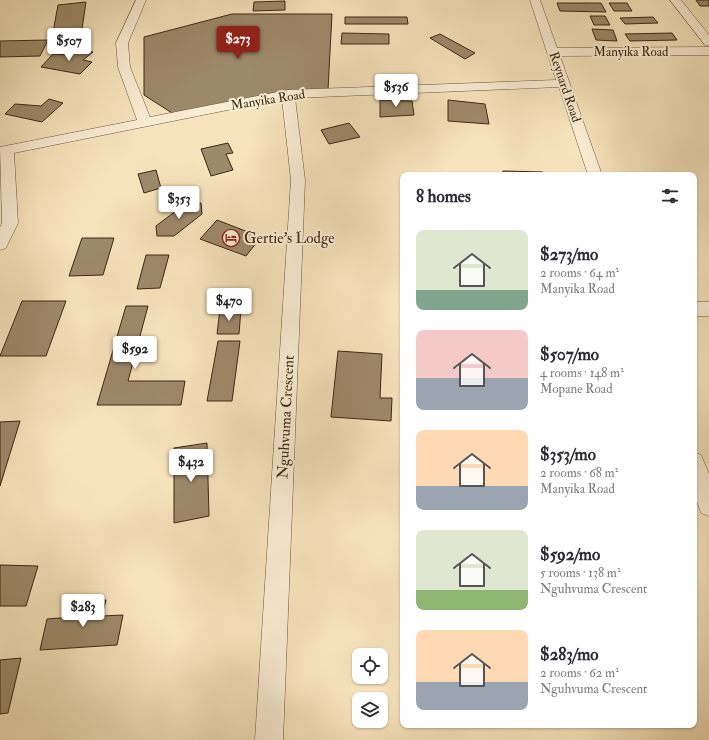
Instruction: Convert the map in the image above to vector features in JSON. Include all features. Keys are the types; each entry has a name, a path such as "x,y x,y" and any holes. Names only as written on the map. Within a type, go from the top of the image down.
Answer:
{"street":[{"path":"141,0 122,43 124,67 145,122"},
{"name":"Reynard Road","path":"535,0 594,172"},
{"path":"675,0 709,43"},
{"name":"Manyika Road","path":"553,52 709,51"},
{"name":"Manyika Road","path":"3,151 288,94 564,83"},
{"name":"Nguhvuma Crescent","path":"269,740 298,180 288,94"},
{"path":"0,244 10,223 3,151"},
{"path":"697,309 709,309"},
{"path":"697,471 709,505"}],"building":[{"path":"696,0 709,0 709,6 700,6"},
{"path":"285,1 285,10 253,11 254,2"},
{"path":"86,2 82,29 53,32 58,5"},
{"path":"557,3 601,3 606,12 560,11"},
{"path":"609,3 627,3 632,11 614,11"},
{"path":"232,14 332,14 328,90 172,113 144,95 144,37"},
{"path":"590,16 605,16 610,25 594,25"},
{"path":"345,17 407,17 408,24 345,24"},
{"path":"653,17 658,23 625,24 620,18"},
{"path":"592,29 613,30 617,41 596,40"},
{"path":"342,33 389,34 389,44 341,44"},
{"path":"672,33 677,40 630,41 625,34"},
{"path":"440,34 475,53 465,59 430,38"},
{"path":"48,40 40,56 0,57 0,41"},
{"path":"73,50 93,52 83,60 92,62 80,74 41,67 53,54 68,55"},
{"path":"49,99 63,103 42,122 5,114 15,104 41,106"},
{"path":"380,100 412,101 414,115 380,117"},
{"path":"448,100 485,104 489,124 448,121"},
{"path":"349,123 360,137 329,144 321,130"},
{"path":"228,143 233,153 226,154 233,170 211,176 201,149"},
{"path":"156,170 161,188 144,193 138,174"},
{"path":"503,171 543,172 503,172"},
{"path":"201,203 202,214 174,236 157,236 156,226 185,204"},
{"name":"Gertie's Lodge","path":"217,220 261,237 246,256 200,239"},
{"path":"82,238 114,238 103,275 69,276"},
{"path":"146,255 169,255 160,288 137,289"},
{"path":"22,301 66,301 46,356 0,356"},
{"path":"126,306 148,306 128,381 185,381 181,405 97,405"},
{"path":"220,309 241,309 239,334 217,334"},
{"path":"218,341 240,341 232,401 207,401"},
{"path":"338,351 382,354 380,398 392,398 391,421 331,417"},
{"path":"20,421 0,486 0,422"},
{"path":"207,443 209,516 174,523 174,448"},
{"path":"0,565 38,566 26,606 0,606"},
{"path":"106,600 102,616 123,615 117,645 40,650 47,619 72,617 75,602"},
{"path":"21,658 8,713 0,714 0,660"}],"place":[{"name":"Gertie's Lodge","path":"231,238"}]}
